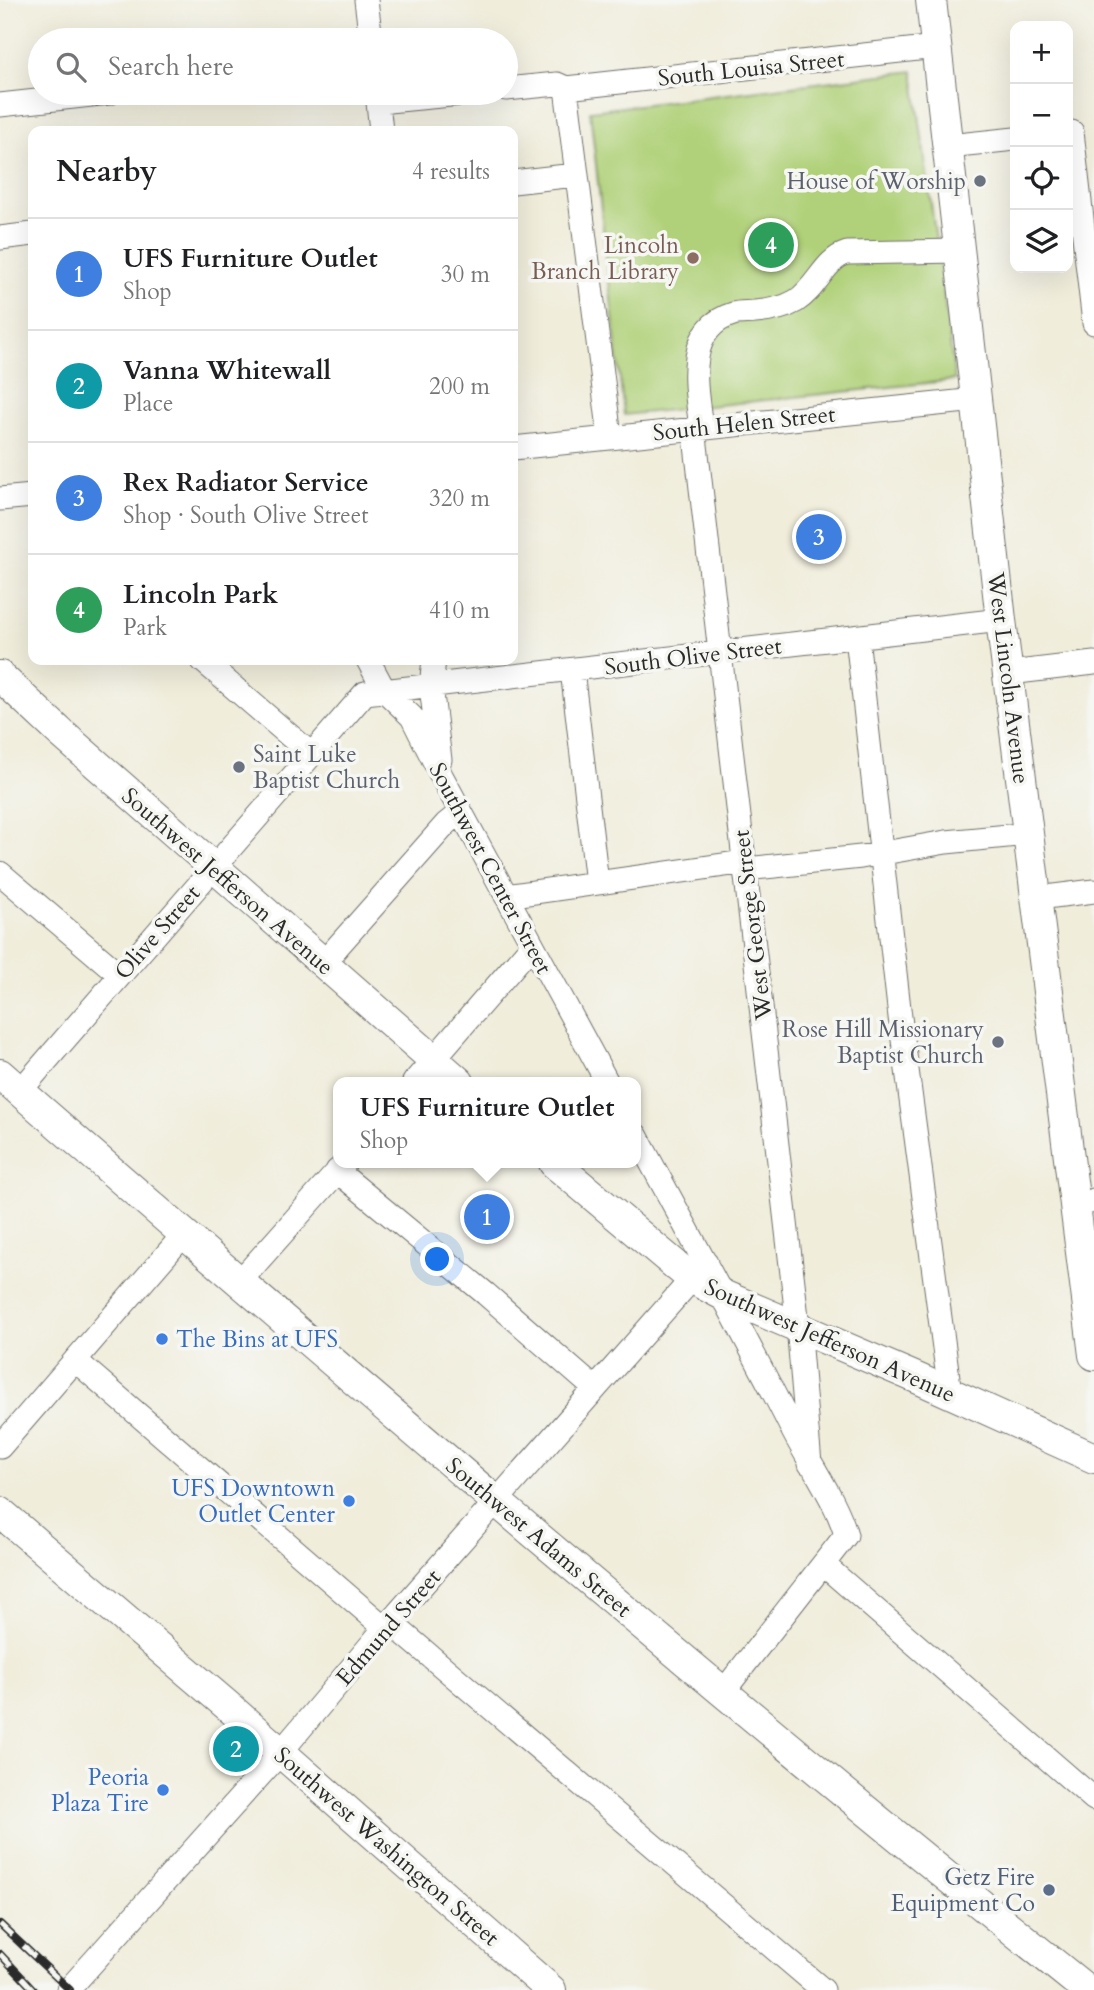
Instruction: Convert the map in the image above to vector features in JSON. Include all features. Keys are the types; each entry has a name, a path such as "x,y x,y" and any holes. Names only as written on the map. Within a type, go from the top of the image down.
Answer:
{"main road":[{"name":"West Lincoln Avenue","path":"931,0 1001,620 1029,834 1088,1198 1094,1355"},
{"name":"Southwest Jefferson Avenue","path":"0,676 62,734 323,963 424,1071 443,1077"},
{"name":"Southwest Adams Street","path":"10,1082 497,1502 876,1821 1087,1990"},
{"name":"Southwest Jefferson Avenue","path":"561,1168 698,1271 725,1296 1094,1458"},
{"name":"Southwest Washington Street","path":"0,1512 551,1990"}],"street":[{"path":"366,0 370,28"},
{"name":"South Louisa Street","path":"518,88 557,84 566,88 936,47"},
{"path":"566,88 610,438"},
{"path":"0,105 28,102"},
{"path":"379,105 381,126"},
{"path":"1078,131 1094,323"},
{"path":"948,146 1010,140"},
{"path":"518,181 575,174"},
{"path":"0,238 28,235"},
{"name":"West George Street","path":"810,1464 798,1326 720,653 697,428 695,367 698,348 720,320 734,313 778,308 796,301 813,288 838,256 847,253 960,251"},
{"name":"South Helen Street","path":"518,447 976,400"},
{"path":"0,499 28,500"},
{"name":"South Olive Street","path":"384,690 1001,620"},
{"path":"857,637 900,1017 950,1393"},
{"path":"1009,673 1094,663"},
{"path":"208,665 311,754"},
{"name":"Southwest Center Street","path":"371,665 384,690 412,717 604,1077"},
{"path":"433,665 431,686 442,777"},
{"path":"572,670 597,883"},
{"name":"Olive Street","path":"10,1082 120,975 365,693 384,690"},
{"path":"323,963 446,824 461,812"},
{"path":"506,896 746,865 883,853 946,842 1029,834"},
{"path":"0,873 120,975"},
{"path":"1038,898 1094,891"},
{"path":"424,1071 532,946"},
{"path":"641,1146 698,1271"},
{"path":"241,1280 340,1168"},
{"path":"342,1168 595,1389"},
{"path":"0,1447 185,1233"},
{"name":"Edmund Street","path":"68,1990 280,1753 388,1625 698,1271"},
{"path":"723,1692 846,1535 842,1521 725,1296"},
{"path":"75,1360 823,1990"},
{"path":"824,1565 1094,1799"}],"green space":[{"path":"913,71 955,380 624,415 590,111"}],"railway":[{"path":"0,1924 70,1990"},
{"path":"0,1954 34,1990"}],"place":[{"name":"House of Worship","path":"980,181"},
{"name":"Lincoln Park","path":"771,245"},
{"name":"Lincoln Branch Library","path":"693,258"},
{"name":"Rex Radiator Service","path":"819,537"},
{"name":"Saint Luke Baptist Church","path":"239,767"},
{"name":"Rose Hill Missionary Baptist Church","path":"998,1042"},
{"name":"UFS Furniture Outlet","path":"487,1217"},
{"name":"The Bins at UFS","path":"162,1339"},
{"name":"UFS Downtown Outlet Center","path":"349,1501"},
{"name":"Vanna Whitewall","path":"236,1749"},
{"name":"Peoria Plaza Tire","path":"163,1790"},
{"name":"Getz Fire Equipment Co","path":"1049,1890"}]}
